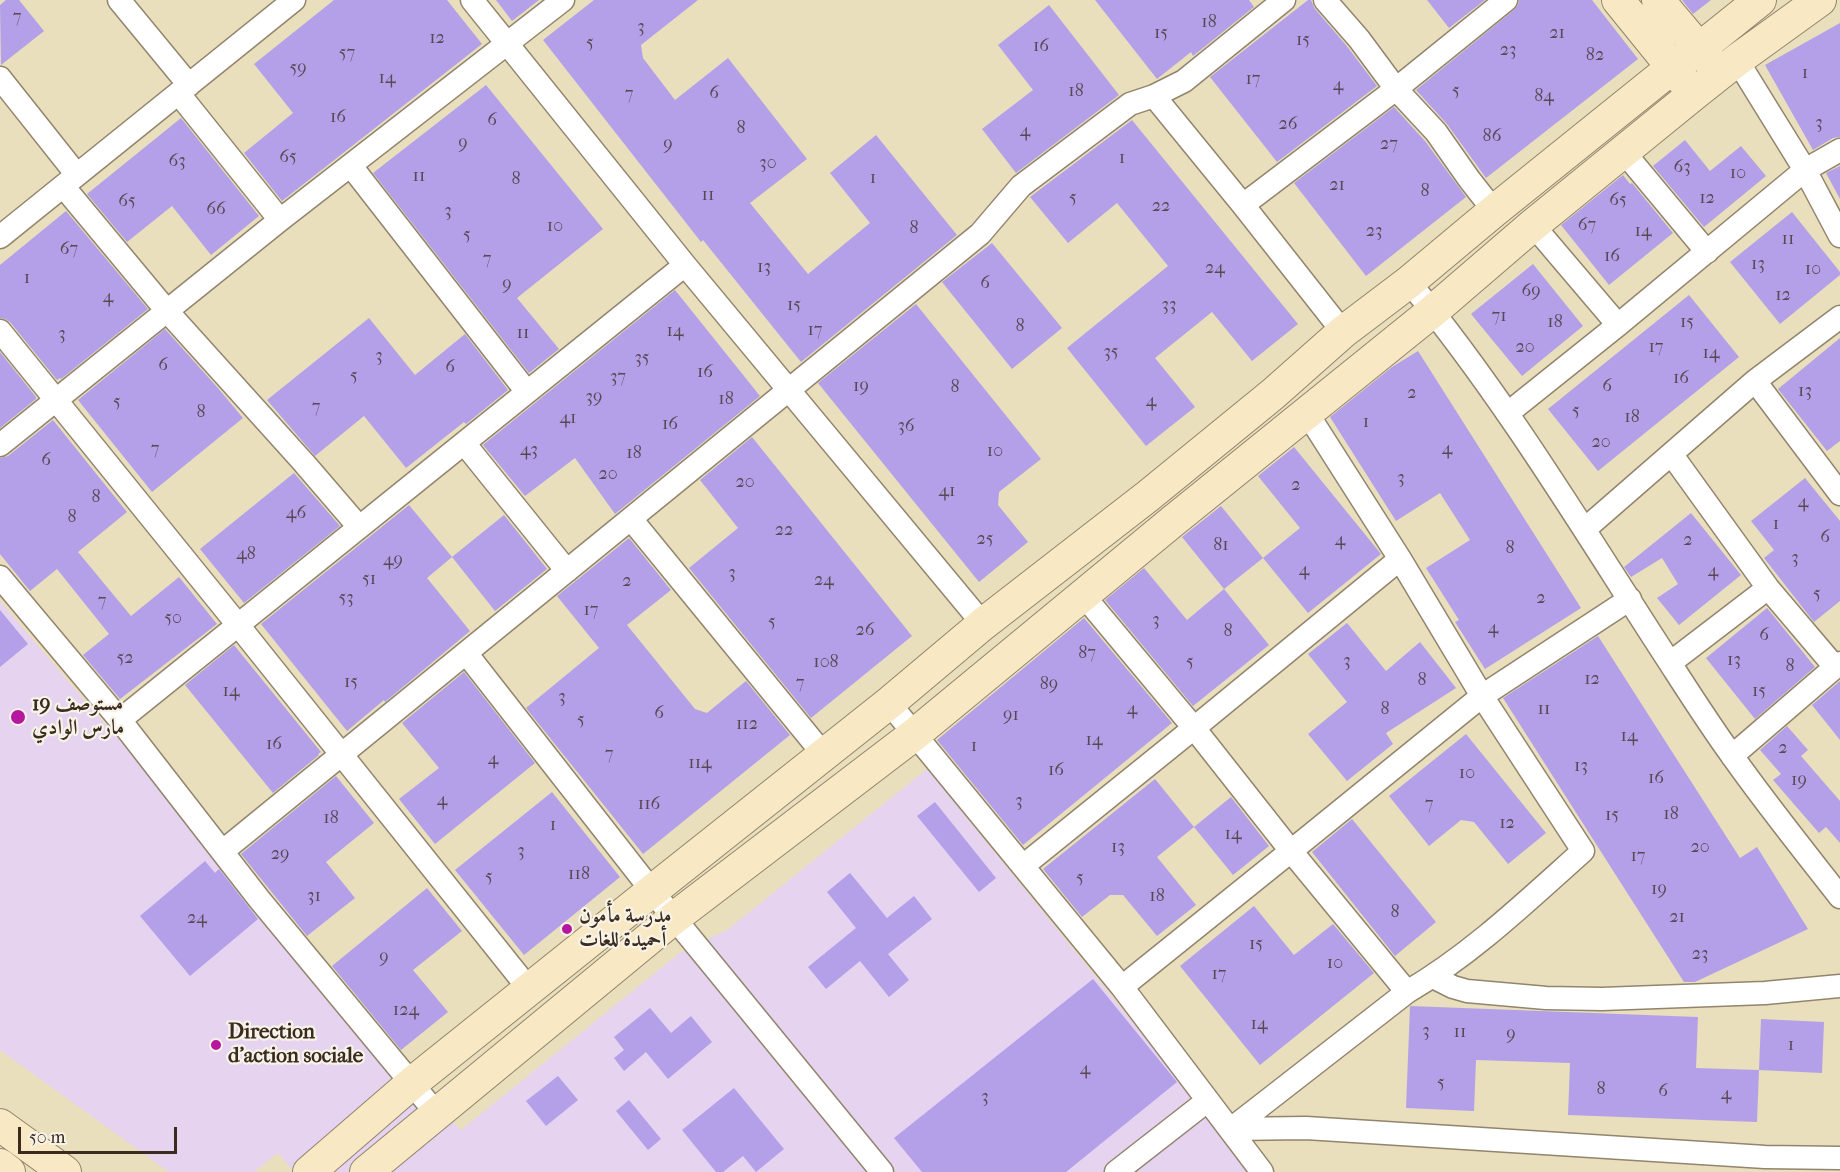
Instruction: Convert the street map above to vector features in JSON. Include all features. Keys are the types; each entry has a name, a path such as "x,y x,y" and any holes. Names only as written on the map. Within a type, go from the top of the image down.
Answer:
{"street":[{"path":"119,0 280,220"},
{"path":"0,237 184,90 266,8 294,0"},
{"path":"472,0 685,265 983,624"},
{"path":"0,445 280,220 563,0"},
{"path":"1325,0 1359,39 1396,88 1436,132 1494,211"},
{"path":"1244,205 1506,0"},
{"path":"1618,0 1694,94"},
{"path":"1658,0 1700,49 1729,67 1805,170 1840,236"},
{"path":"309,1172 412,1083 889,703 983,624 1157,489 1273,394 1343,332 1409,282 1673,67 1700,49 1760,0"},
{"path":"366,1172 674,918 915,734 1433,311 1623,151 1729,67 1820,0"},
{"path":"223,851 980,234 1021,186 1130,104 1154,96 1184,81 1272,4"},
{"path":"0,78 70,181 167,311 359,527"},
{"path":"1154,96 1244,205 1343,332"},
{"path":"1508,413 1805,170 1840,150"},
{"path":"1623,151 1707,252"},
{"path":"351,166 527,392"},
{"path":"1533,225 1618,325"},
{"path":"120,720 685,265"},
{"path":"1409,282 1508,413 1732,756 1840,897"},
{"path":"1585,529 1755,381 1840,317"},
{"path":"0,331 529,989"},
{"path":"1755,381 1840,494"},
{"path":"1231,1129 1407,992 1433,977 1495,929 1583,851 1482,696 1400,559 1306,413"},
{"path":"464,444 567,570"},
{"path":"1672,455 1768,588 1838,665 1732,756"},
{"path":"631,519 824,755"},
{"path":"1023,866 1400,559"},
{"path":"0,578 120,720 259,899 437,1114"},
{"path":"1670,663 1768,588"},
{"path":"1084,596 1194,728 1407,992"},
{"path":"1122,987 1482,696 1630,599"},
{"path":"466,653 652,891 882,1172"},
{"path":"889,703 1122,987 1262,1172"},
{"path":"1433,977 1467,991 1546,998 1602,999 1765,993 1840,986"},
{"path":"1116,1172 1207,1101"},
{"path":"0,1125 65,1172"},
{"path":"1231,1129 1306,1128 1765,1157 1840,1158"},
{"path":"0,1166 9,1172"}],"shaded area":[{"path":"0,601 218,852 412,1083 461,1130 681,952 727,930 927,769 1177,1077 1247,1172 294,1172 278,1153 254,1172 169,1172 0,1050"}],"building":[{"path":"6,0 19,0 44,31 1,65 0,5"},
{"path":"334,0 447,0 482,44 282,201 244,153 293,113 254,64"},
{"path":"496,0 539,0 512,21"},
{"path":"594,0 698,0 641,45 643,58 675,100 728,58 807,159 750,203 808,274 870,223 830,173 876,135 957,235 801,362 703,240 701,242 543,40"},
{"path":"1095,0 1249,0 1254,7 1193,56 1191,52 1157,79"},
{"path":"1308,0 1311,0 1315,9 1377,86 1277,162 1210,77"},
{"path":"1427,0 1485,0 1449,28"},
{"path":"1519,0 1592,0 1638,59 1486,178 1447,124 1416,90 1514,10"},
{"path":"1682,0 1711,0 1693,14"},
{"path":"1049,5 1119,95 1016,173 982,129 1033,90 998,45"},
{"path":"1840,23 1840,137 1833,138 1813,150 1765,65"},
{"path":"486,85 603,229 517,298 559,349 529,373 373,173"},
{"path":"1394,107 1425,141 1466,197 1366,276 1294,183"},
{"path":"181,118 259,216 211,255 172,206 127,242 87,194"},
{"path":"1132,120 1298,324 1252,361 1212,312 1155,358 1195,407 1146,446 1067,348 1168,266 1117,203 1068,243 1030,197"},
{"path":"1685,140 1710,171 1741,146 1766,176 1704,227 1653,166"},
{"path":"1840,166 1840,199 1826,173"},
{"path":"1623,175 1673,233 1609,285 1561,225"},
{"path":"66,211 148,309 57,380 10,322 0,318 0,265"},
{"path":"1792,212 1840,272 1840,275 1780,324 1730,262"},
{"path":"992,243 1062,328 1012,369 942,282"},
{"path":"1533,264 1583,326 1522,376 1471,314"},
{"path":"675,290 760,396 615,514 575,458 525,496 483,445"},
{"path":"1689,295 1739,357 1598,471 1548,409"},
{"path":"916,304 1041,459 999,492 998,505 1028,542 979,582 818,383"},
{"path":"369,318 415,375 465,334 508,390 406,468 364,416 315,456 267,400"},
{"path":"165,329 243,418 152,492 78,400"},
{"path":"1840,338 1840,441 1827,451 1778,389"},
{"path":"1418,351 1581,608 1485,669 1455,622 1459,620 1426,568 1470,540 1440,493 1396,521 1330,417 1392,367"},
{"path":"0,352 36,399 0,428"},
{"path":"53,420 127,512 78,552 131,616 179,577 217,624 120,699 83,655 109,634 57,569 30,591 0,554 0,458 8,456"},
{"path":"752,437 912,636 811,718 689,568 738,528 700,480"},
{"path":"1294,447 1381,554 1308,613 1263,558 1300,528 1258,476"},
{"path":"294,473 340,526 244,603 200,549"},
{"path":"1805,478 1840,521 1840,601 1814,622 1764,558 1774,550 1751,521"},
{"path":"409,505 452,557 427,578 470,631 347,731 261,624"},
{"path":"1221,506 1263,558 1224,589 1182,537"},
{"path":"1691,513 1741,575 1679,625 1657,598 1678,584 1662,558 1631,577 1624,567"},
{"path":"504,515 547,569 495,611 452,557"},
{"path":"629,538 671,590 627,625 695,709 707,713 746,681 790,735 643,854 526,708 599,648 557,596"},
{"path":"1144,568 1187,620 1224,589 1269,645 1193,706 1105,600"},
{"path":"1767,608 1815,667 1755,719 1706,658"},
{"path":"0,610 28,644 0,667"},
{"path":"1084,618 1172,723 1023,845 937,740"},
{"path":"1347,623 1386,671 1420,642 1456,688 1386,733 1393,744 1347,781 1308,734 1347,702 1308,654"},
{"path":"1598,636 1740,858 1757,847 1808,929 1695,982 1684,982 1503,698"},
{"path":"234,645 321,752 273,793 185,685"},
{"path":"464,672 535,763 435,844 399,799 439,768 402,723"},
{"path":"1840,681 1840,740 1812,705"},
{"path":"1787,726 1808,750 1801,756 1840,801 1840,843 1826,827 1819,833 1773,780 1781,774 1760,750"},
{"path":"1466,734 1546,833 1508,864 1474,822 1461,820 1429,846 1389,796"},
{"path":"336,776 374,823 326,862 355,898 307,936 241,854"},
{"path":"1155,779 1194,827 1157,857 1196,905 1157,936 1123,895 1110,895 1082,917 1043,869"},
{"path":"552,792 620,877 524,955 455,870"},
{"path":"1231,797 1269,846 1233,875 1194,827"},
{"path":"935,802 996,878 979,892 917,816"},
{"path":"1352,819 1436,922 1395,956 1312,852"},
{"path":"205,861 215,873 219,869 258,919 190,976 140,916"},
{"path":"850,873 887,918 914,896 932,919 888,954 909,980 889,997 860,961 826,989 808,967 856,928 827,892"},
{"path":"427,888 462,931 413,970 448,1012 401,1050 332,966"},
{"path":"1254,906 1294,955 1333,924 1374,973 1260,1065 1180,966"},
{"path":"1093,979 1177,1082 1066,1172 922,1172 894,1138"},
{"path":"1410,1006 1698,1017 1696,1068 1759,1070 1757,1122 1568,1115 1570,1063 1476,1060 1474,1111 1406,1108"},
{"path":"650,1008 671,1033 691,1016 712,1042 668,1079 646,1052 624,1071 614,1058 624,1050 614,1037"},
{"path":"1761,1019 1824,1022 1822,1073 1759,1070"},
{"path":"558,1076 578,1100 546,1126 526,1101"},
{"path":"734,1088 784,1149 756,1172 743,1156 723,1172 716,1172 682,1130"},
{"path":"629,1100 661,1139 648,1150 616,1111"}],"place":[{"name":"مستوصف 19 مارس الوادي","path":"18,717"},
{"name":"مدرسة مأمون أحميدة للغات","path":"567,929"},
{"name":"Direction d'action sociale","path":"216,1045"}]}
